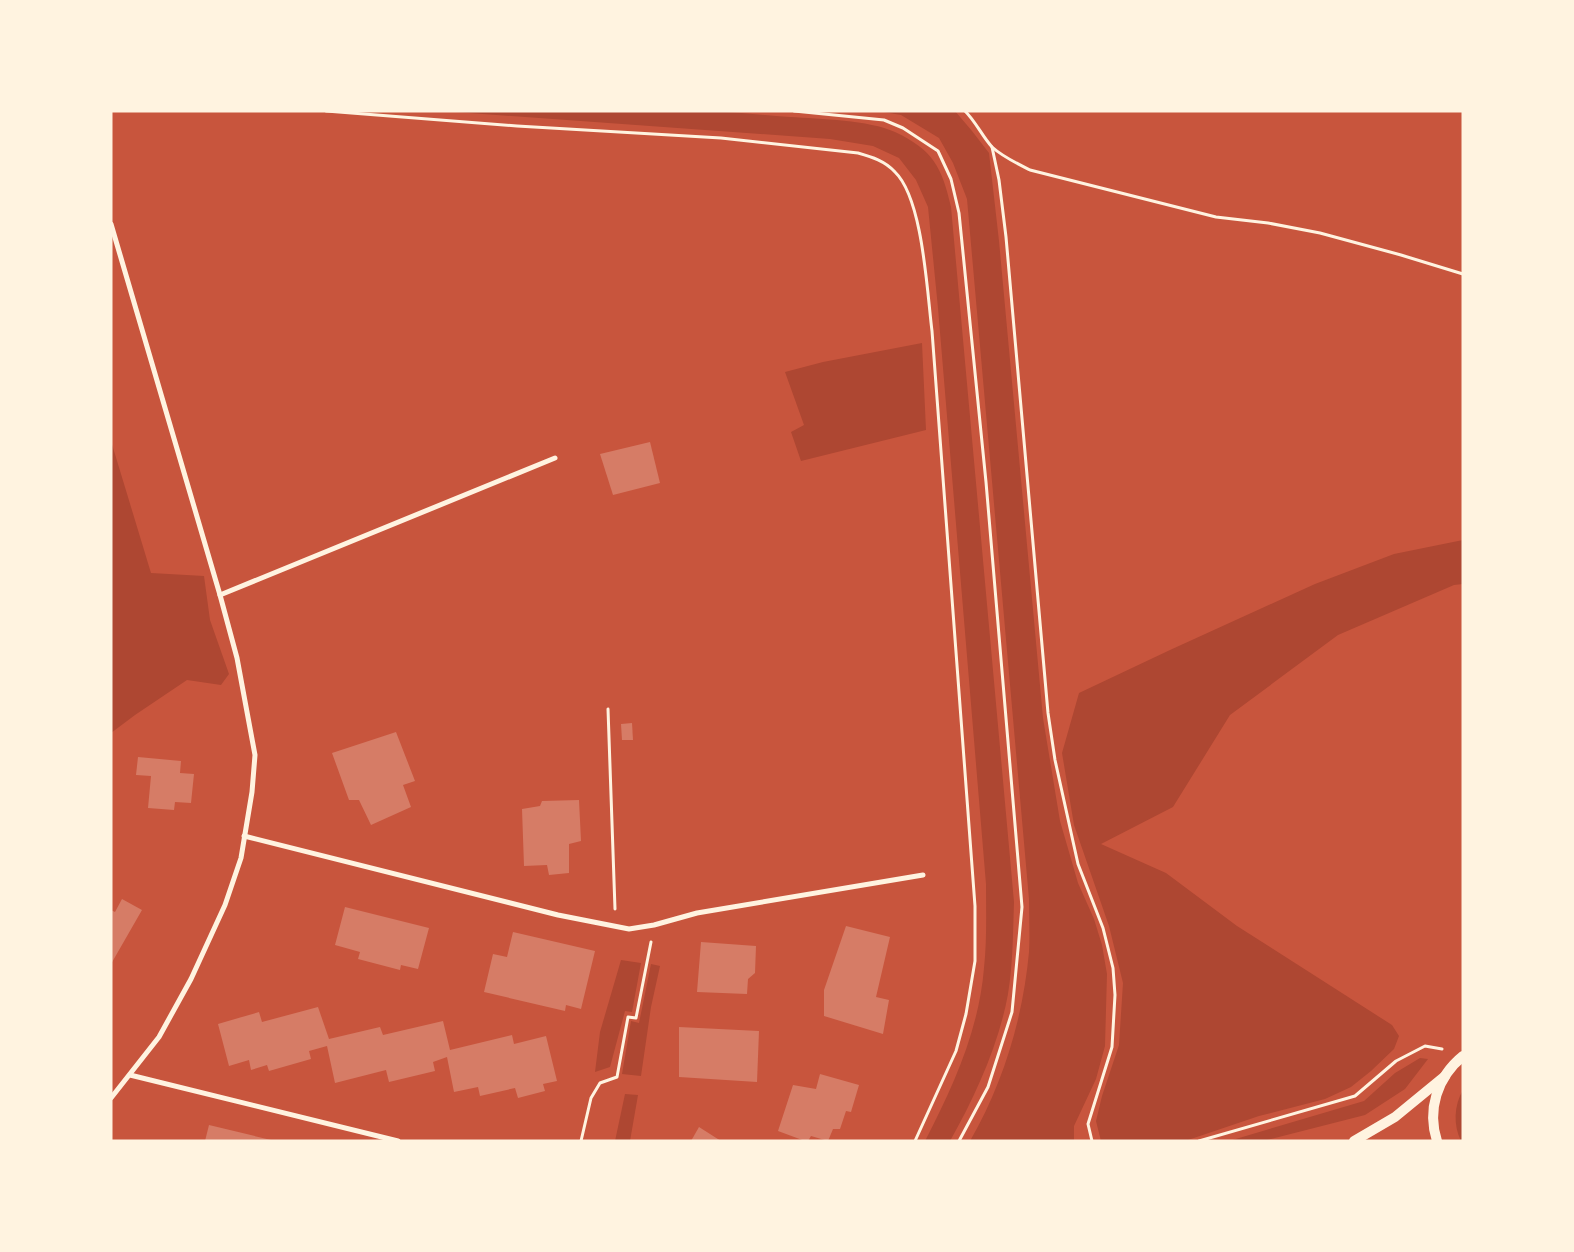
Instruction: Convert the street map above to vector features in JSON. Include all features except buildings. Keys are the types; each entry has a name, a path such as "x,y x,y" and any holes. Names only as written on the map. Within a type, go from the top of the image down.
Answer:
{"main road":[{"path":"1354,1141 1395,1117 1445,1076 1460,1059"},
{"path":"1437,1141 1433,1119 1434,1104 1437,1091 1445,1076"}],"street":[{"path":"111,224 220,595 237,658 255,755 252,792 241,858 227,898 191,979 159,1037 111,1098"},
{"path":"220,595 555,458"},
{"path":"244,836 558,915 629,929 697,914 923,874"},
{"path":"130,1075 398,1141"}],"path":[{"path":"326,111 518,126 721,138 858,153 879,160 896,172 907,190 915,212 920,240 932,331 975,906 974,961 966,1014 956,1051 915,1141"},
{"path":"794,111 884,120 903,128 938,151 951,179 960,213 986,482 1022,907 1012,1012 988,1087 959,1141"},
{"path":"965,111 992,147 1010,160 1030,170 1216,217 1320,232 1463,274"},
{"path":"992,147 999,180 1006,237 1048,713 1055,760 1078,864 1103,928 1113,968 1115,995 1112,1047 1088,1124 1092,1141"},
{"path":"608,709 616,927"},
{"path":"581,1141 591,1098 600,1083 617,1077 628,1017 636,1018 654,925"},
{"path":"1199,1141 1355,1096 1396,1061 1425,1046 1442,1048 1460,1059"}],"shaded area":[{"path":"442,111 707,111 844,121 872,125 895,132 919,146 934,161 939,170 951,207 1014,902 1011,971 999,1032 985,1070 950,1141 925,1141 955,1079 977,1014 985,958 986,884 928,207 916,180 899,158 873,146 830,139"},
{"path":"878,111 955,111 989,153 999,241 1043,718 1060,821 1078,883 1094,919 1102,945 1107,974 1105,1046 1096,1079 1074,1126 1074,1141 970,1141 1002,1074 1016,1026 1022,1001 1029,952 1029,899 967,199 953,163 939,138 901,115"},
{"path":"922,343 926,430 801,461 791,432 804,425 785,372 823,362"},
{"path":"111,441 151,573 204,576 210,620 229,674 221,685 187,680 111,733"},
{"path":"1463,540 1463,584 1454,585 1338,635 1230,715 1173,807 1101,844 1166,873 1237,926 1392,1025 1399,1036 1394,1049 1351,1087 1325,1099 1259,1116 1185,1141 1101,1141 1096,1121 1119,1045 1123,983 1109,926 1074,825 1062,753 1079,693 1315,584 1394,554"},
{"path":"621,960 641,963 632,1012 625,1011 610,1067 595,1072 600,1032"},
{"path":"651,964 660,966 651,1007 641,1076 622,1074 631,1021 639,1023"},
{"path":"1420,1058 1428,1059 1405,1089 1365,1115 1263,1141 1229,1141 1364,1101 1395,1073"},
{"path":"1463,1090 1463,1141 1461,1141 1458,1135 1456,1109"},
{"path":"625,1094 638,1095 630,1141 615,1141"}]}
